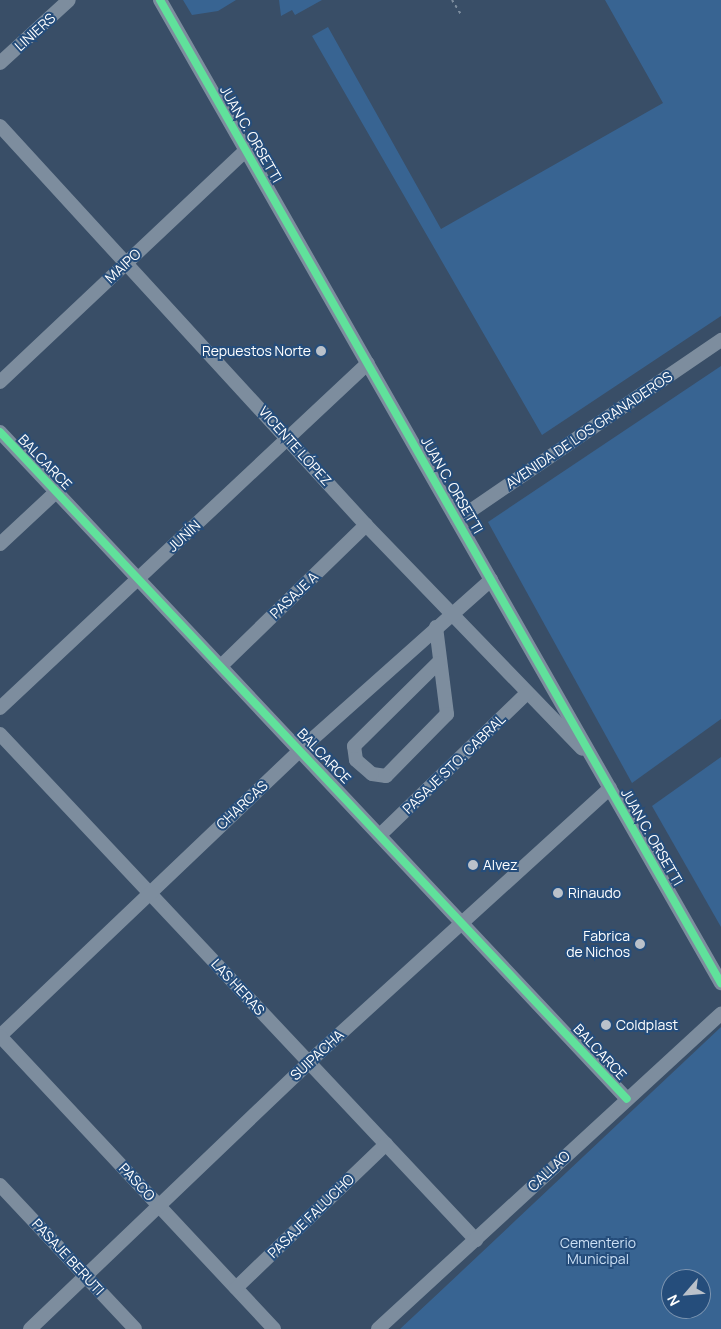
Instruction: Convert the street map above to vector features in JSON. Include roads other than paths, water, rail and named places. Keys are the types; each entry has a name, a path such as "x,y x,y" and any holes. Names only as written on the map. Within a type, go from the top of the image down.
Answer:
{"street":[{"name":"LINIERS","path":"0,63 70,0"},
{"name":"JUAN C. ORSETTI","path":"160,0 721,983"},
{"name":"VICENTE LÓPEZ","path":"0,126 366,525 595,762"},
{"name":"MAIPO","path":"0,382 246,150"},
{"name":"AVENIDA DE LOS GRANADEROS","path":"457,520 721,340"},
{"name":"JUNÍN","path":"0,708 368,364"},
{"name":"BALCARCE","path":"0,432 381,834 462,924 627,1099"},
{"path":"0,544 56,491"},
{"name":"PASAJE A","path":"222,665 366,525"},
{"name":"CHARCAS","path":"0,1036 300,750 491,580"},
{"path":"436,628 438,663 448,714 386,776 372,774 356,760 354,746 438,663"},
{"name":"PASAJE STO. CABRAL","path":"381,834 527,693"},
{"name":"LAS HERAS","path":"0,734 476,1240"},
{"name":"SUIPACHA","path":"30,1329 309,1062 610,788"},
{"name":"CALLAO","path":"378,1329 721,1014"},
{"name":"PASCO","path":"0,1036 274,1329"},
{"name":"PASAJE FALUCHO","path":"236,1288 386,1144"},
{"name":"PASAJE BERUTI","path":"0,1185 135,1329"}],"place":[{"name":"Repuestos Norte","path":"321,351"},
{"name":"Alvez","path":"473,865"},
{"name":"Rinaudo","path":"558,893"},
{"name":"Fabrica de Nichos","path":"640,944"},
{"name":"Coldplast","path":"606,1025"}],"park label":[{"name":"Cementerio Municipal","path":"598,1252"}]}
